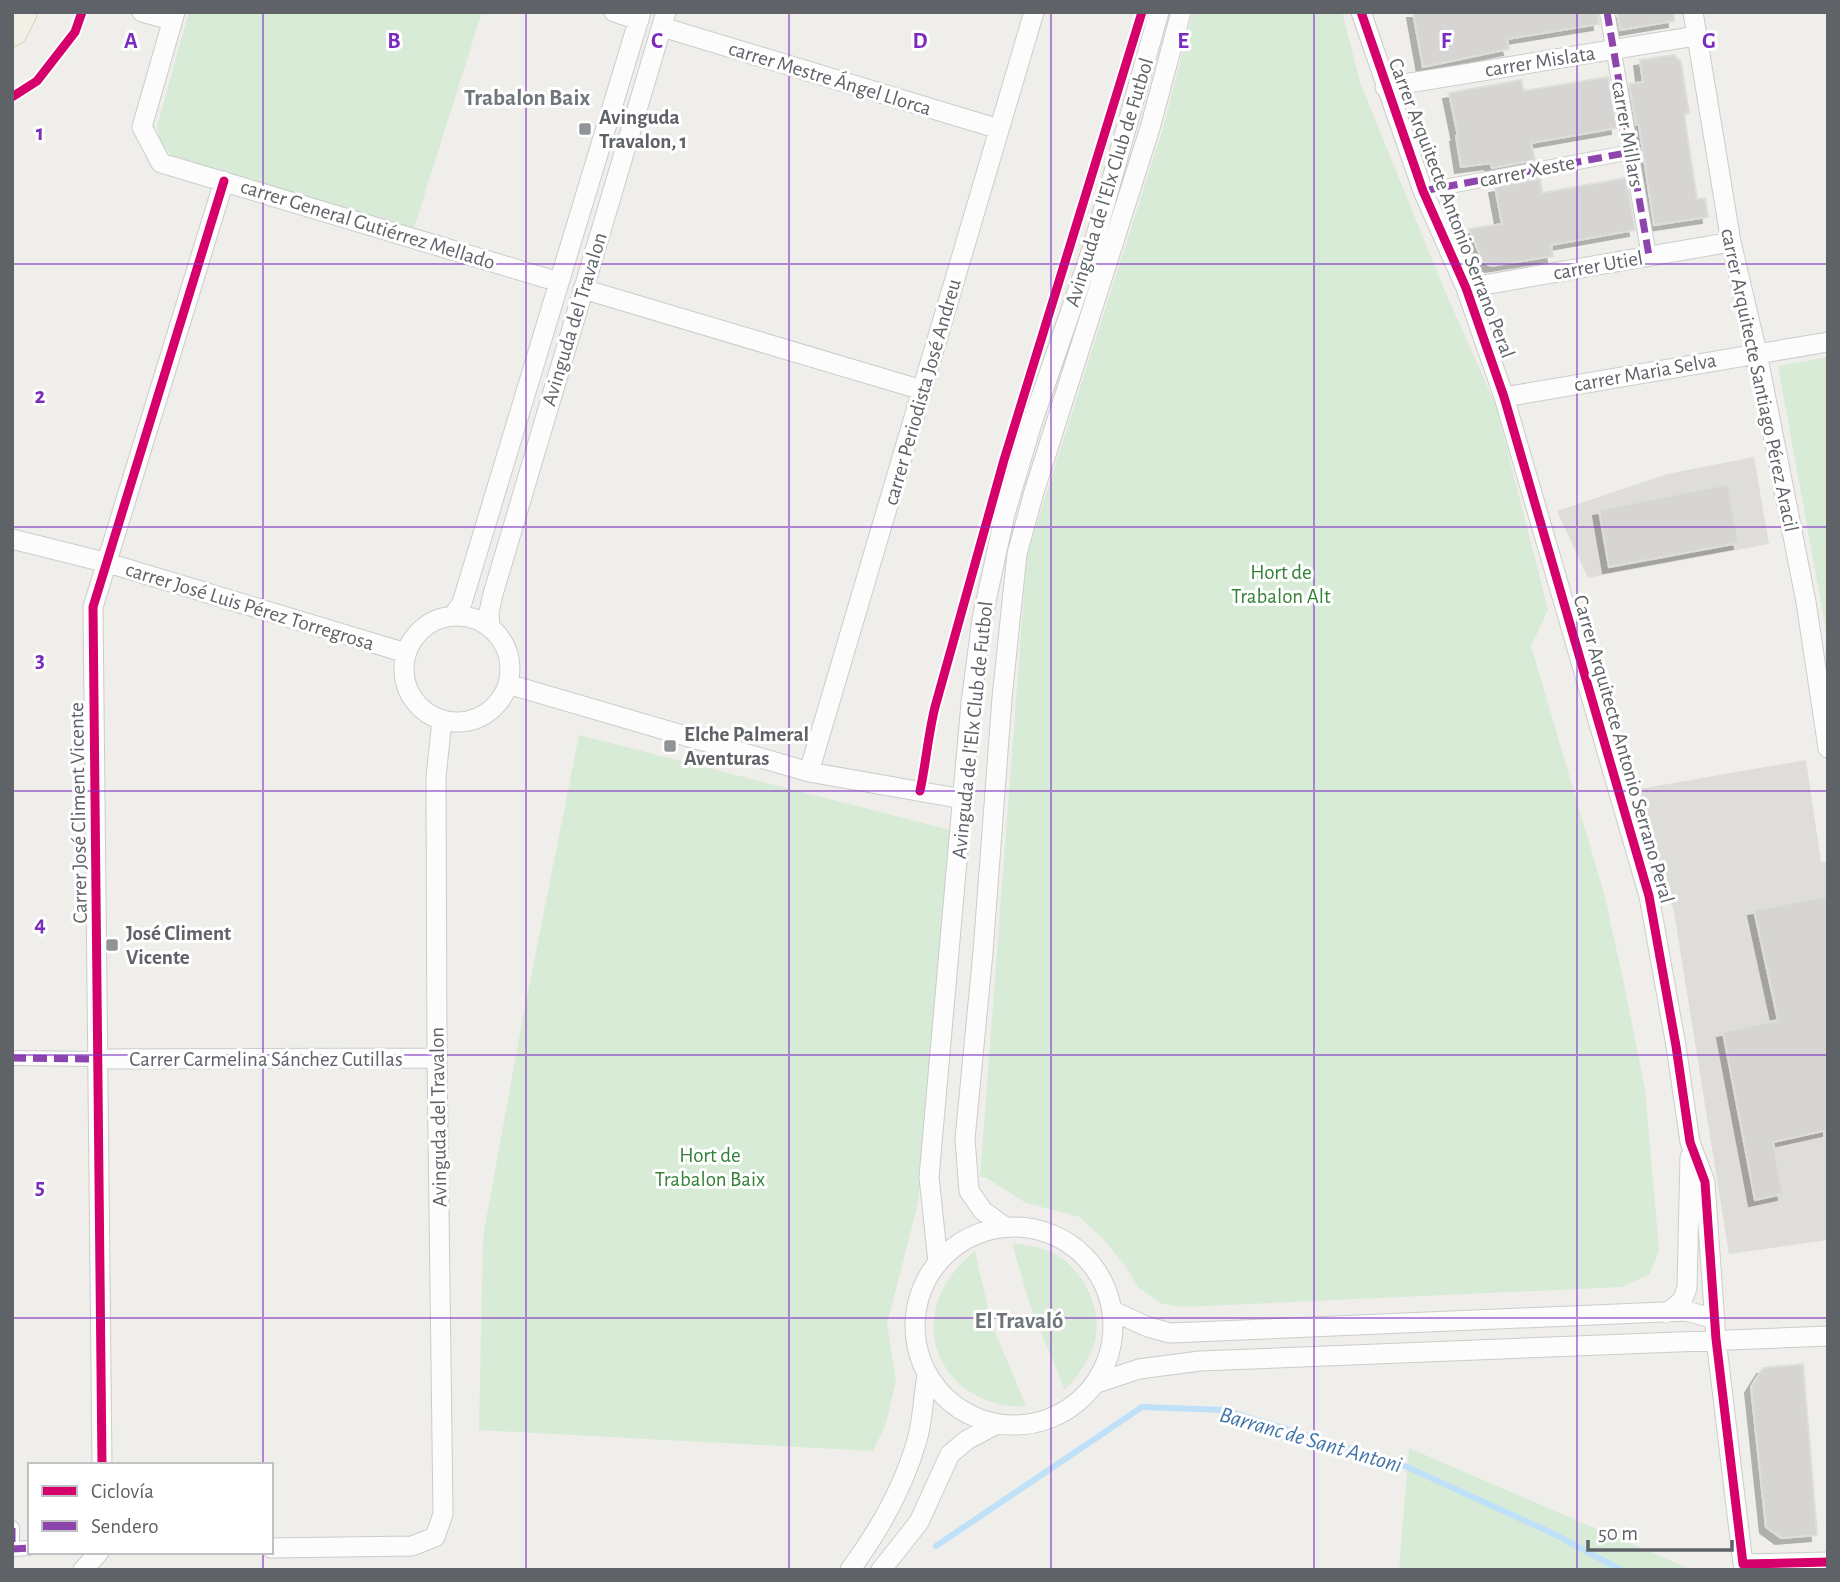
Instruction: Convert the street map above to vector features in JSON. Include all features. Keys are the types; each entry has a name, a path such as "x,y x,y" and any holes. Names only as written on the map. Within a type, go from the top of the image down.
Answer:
{"highway":[{"path":"12,30 21,12"}],"street":[{"path":"142,12 174,16"},
{"path":"614,12 640,16"},
{"name":"carrer Periodista José Andreu","path":"809,772 1034,12"},
{"name":"Avinguda de l'Elx Club de Futbol","path":"938,1262 929,1177 971,703 982,619 1005,514 1032,423 1093,246 1159,12"},
{"name":"Avinguda de l'Elx Club de Futbol","path":"1005,1227 983,1211 970,1191 965,1139 983,952 1002,698 1017,554 1034,492 1150,128 1181,12"},
{"name":"Carrer Arquitecte Antonio Serrano Peral","path":"1361,12 1423,191 1466,288 1504,397 1649,896 1690,1142 1704,1182 1716,1339 1743,1564 1828,1562"},
{"name":"carrer Millars","path":"1607,12 1648,256"},
{"name":"carrer Arquitecte Santiago Pérez Aracil","path":"1693,12 1731,242 1757,353 1806,602 1828,748"},
{"name":"carrer General Gutiérrez Mellado","path":"174,16 142,127 161,163 559,282"},
{"name":"Avinguda del Travalon","path":"453,616 462,603 640,16"},
{"name":"Avinguda del Travalon","path":"490,627 492,594 664,20"},
{"name":"carrer Mestre Ángel Llorca","path":"664,20 999,129"},
{"name":"carrer Mislata","path":"1385,87 1696,36"},
{"name":"carrer Xeste","path":"1423,191 1631,152"},
{"name":"Carrer José Climent Vicente","path":"102,1463 93,607 224,181"},
{"name":"carrer Utiel","path":"1466,288 1731,242"},
{"path":"583,289 922,390"},
{"name":"carrer Maria Selva","path":"1504,397 1828,342"},
{"name":"carrer José Luis Pérez Torregrosa","path":"12,539 108,563 406,653"},
{"path":"453,616 476,619 490,627 501,640 508,656 508,684 500,700 488,712 465,721 442,720 422,710 410,695 404,674 406,653 415,636 426,625 453,616"},
{"path":"508,684 809,772 963,799"},
{"name":"Avinguda del Travalon","path":"273,1548 412,1546 435,1537 443,1514 436,776 442,720"},
{"name":"Carrer Carmelina Sánchez Cutillas","path":"12,1058 437,1058"},
{"path":"1667,1312 1682,1301 1687,1288 1690,1142"},
{"path":"1024,1226 1059,1236 1088,1258 1105,1285 1113,1311 1114,1326 1106,1366 1097,1383 1060,1415 1022,1426 995,1425 957,1409 941,1395 927,1376 914,1332 921,1290 938,1262 962,1241 1005,1227 1024,1226"},
{"path":"1113,1311 1147,1327 1170,1333 1686,1311 1715,1319"},
{"path":"1097,1383 1139,1369 1200,1361 1828,1336"},
{"path":"850,1570 863,1552 905,1474 918,1438 927,1376"},
{"path":"881,1570 919,1522 950,1454 967,1440 995,1425"},
{"path":"12,1528 12,1549"},
{"path":"83,1570 97,1554"}],"shaded area":[{"path":"1754,457 1769,544 1588,578 1557,511 1667,474"},
{"path":"1806,760 1821,862 1828,862 1828,1240 1729,1254 1674,912 1639,789"}],"green space":[{"path":"189,12 482,12 413,231 173,158 160,140 157,126"},
{"name":"Hort de Trabalon Alt","path":"1193,12 1342,12 1360,82 1444,289 1496,406 1548,610 1531,646 1605,897 1645,1089 1659,1250 1650,1274 1622,1287 1182,1307 1160,1303 1139,1288 1124,1264 1080,1217 1026,1203 985,1177 980,1177 1027,554 1163,128"},
{"path":"1828,357 1828,641 1778,366"},
{"name":"Hort de Trabalon Baix","path":"579,735 954,831 918,1203 887,1324 896,1380 886,1424 873,1451 479,1430 483,1237"},
{"path":"1012,1243 1039,1248 1068,1263 1078,1274 1092,1301 1096,1316 1094,1345 1082,1369 1065,1390 1030,1305"},
{"path":"975,1251 991,1322 1026,1406 1006,1405 970,1392 944,1365 937,1348 934,1329 938,1300 951,1277"},
{"path":"1409,1448 1692,1570 1399,1570"}],"building":[{"path":"1413,12 1598,12 1599,24 1507,39 1509,49 1423,67"},
{"path":"1617,12 1673,12 1674,21 1620,30"},
{"path":"1674,55 1681,62 1689,113 1684,114 1697,199 1705,198 1708,217 1654,225 1639,125 1636,125 1629,84 1643,82 1640,60"},
{"path":"1608,77 1617,128 1531,143 1535,160 1492,168 1491,163 1461,167 1449,93 1521,80 1524,91"},
{"path":"1626,178 1635,230 1551,245 1553,256 1491,266 1483,262 1469,229 1502,224 1495,187 1540,179 1542,193"},
{"path":"1728,484 1739,543 1609,567 1599,510"},
{"path":"1828,896 1828,1130 1773,1142 1783,1194 1755,1200 1723,1032 1778,1020 1754,910"},
{"path":"1803,1364 1817,1535 1781,1538 1766,1527 1751,1387 1763,1368"}],"waterway":[{"name":"Barranc de Sant Antoni","path":"936,1546 1142,1407 1225,1410 1405,1466 1554,1534 1621,1570"}],"marked path":[{"path":"1607,12 1649,256"},
{"path":"1423,191 1631,152"},
{"path":"12,1058 98,1059"},
{"path":"12,1528 12,1549 28,1548"}],"cycle path":[{"path":"12,97 37,81 75,32 82,12"},
{"path":"920,791 935,707 1004,460 1142,12"},
{"path":"1361,12 1423,191 1466,288 1504,397 1649,896 1690,1142 1705,1182 1716,1339 1743,1564 1828,1562"},
{"path":"102,1463 93,607 224,181"}],"place":[{"name":"Avinguda Travalon, 1","path":"585,129"},
{"name":"Elche Palmeral Aventuras","path":"670,746"},
{"name":"José Climent Vicente","path":"112,945"}],"district":[{"name":"Trabalon Baix","path":"527,97"},
{"name":"El Travaló","path":"1019,1320"}]}
